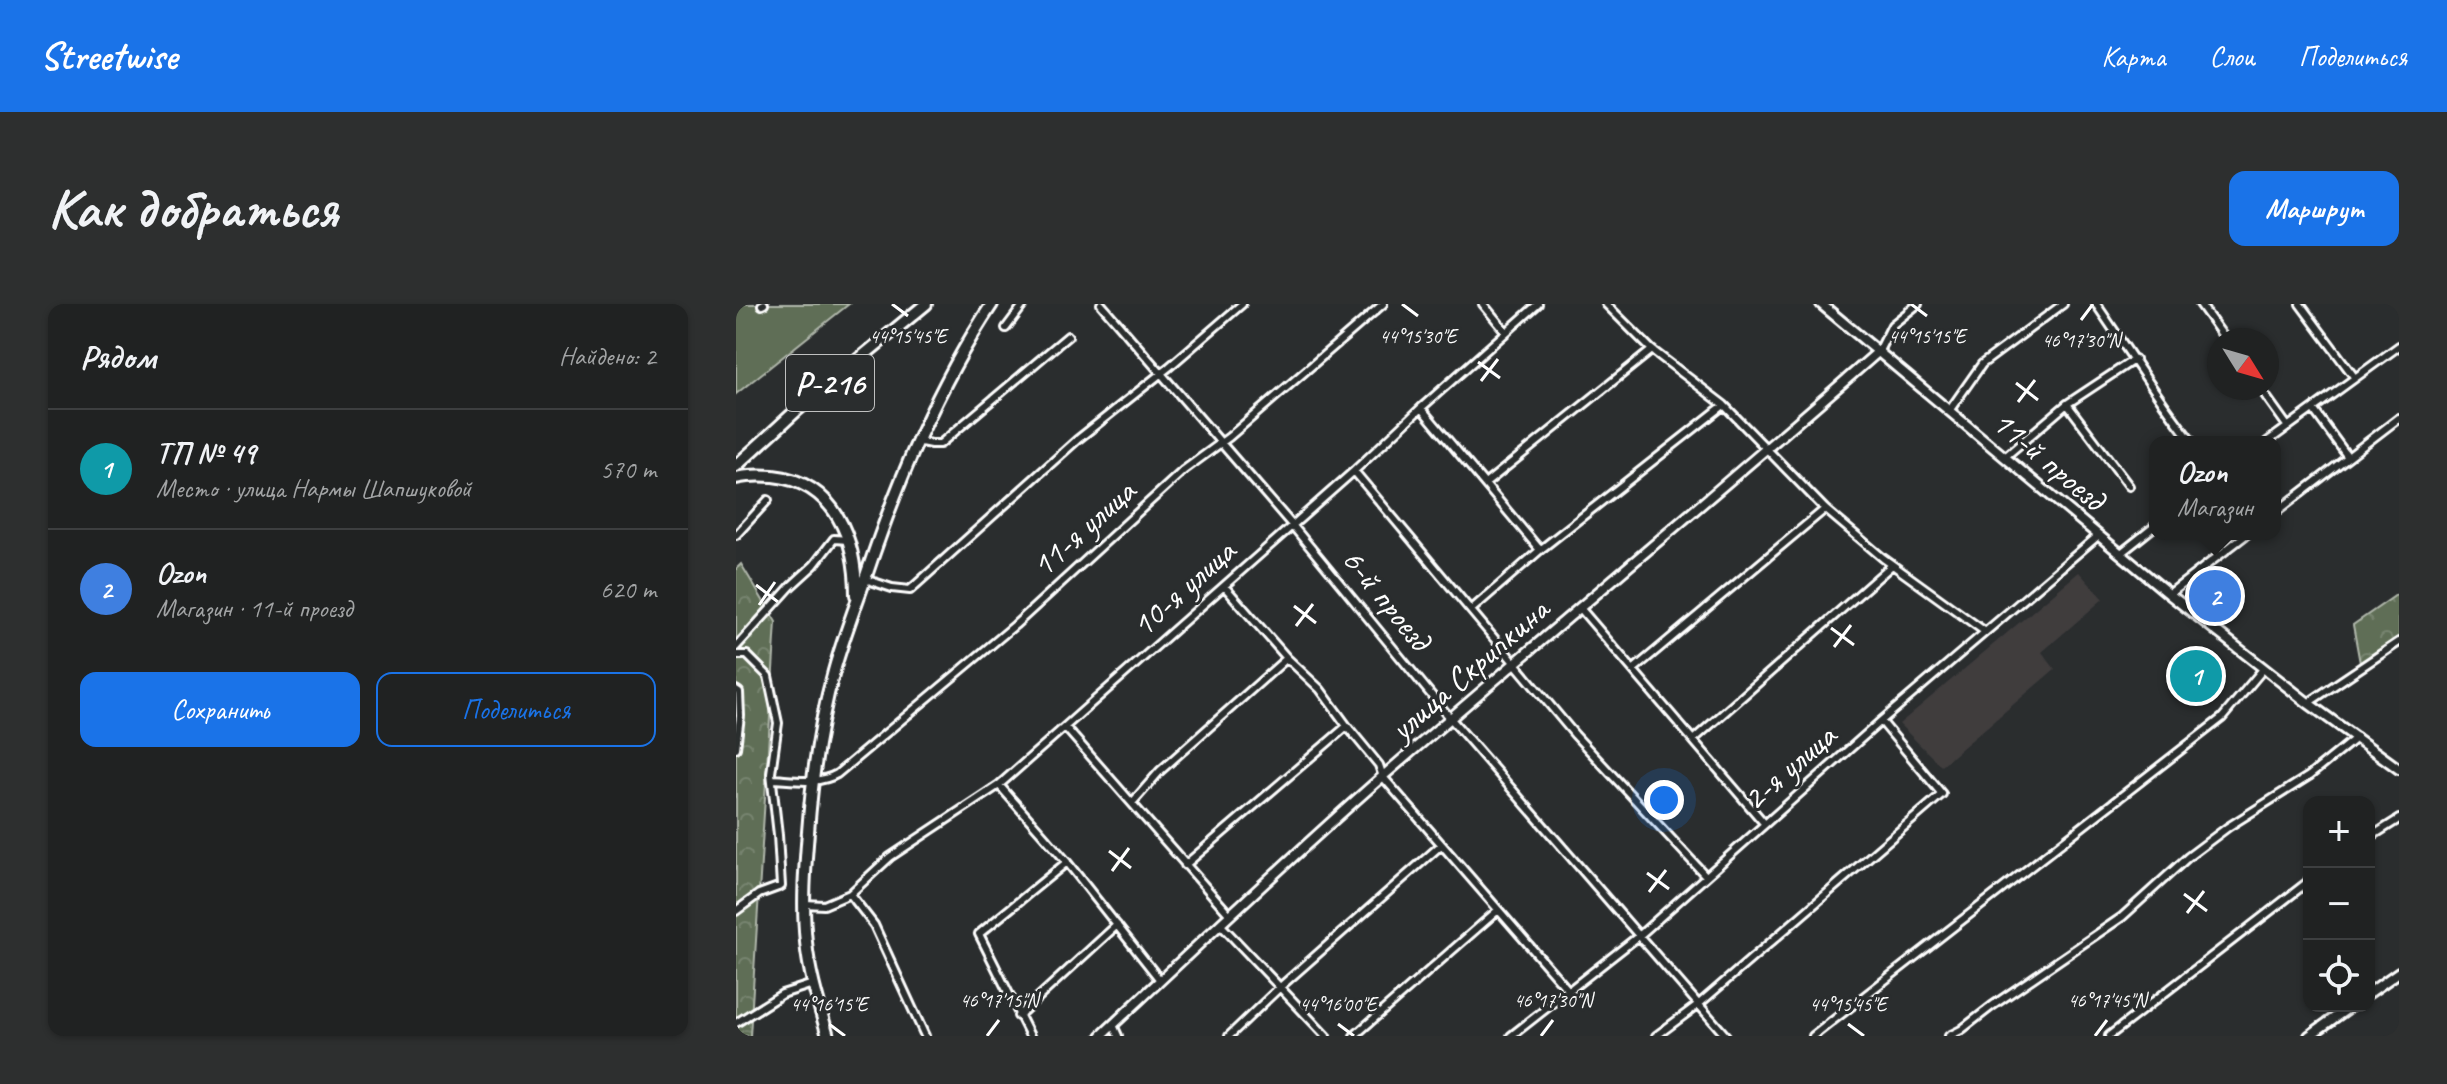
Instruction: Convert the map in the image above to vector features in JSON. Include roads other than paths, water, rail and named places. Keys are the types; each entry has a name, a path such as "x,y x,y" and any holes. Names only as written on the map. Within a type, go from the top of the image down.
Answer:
{"main road":[{"name":"Р-216","path":"736,466 797,410 926,304"},
{"path":"828,1036 813,984 806,943 805,904 817,742 834,671 856,601 916,441 964,349 992,304"},
{"path":"736,478 761,475 784,478 807,486 826,501 839,516 849,540 854,557 856,601"}],"street":[{"path":"1006,328 1024,304"},
{"name":"6-й проезд","path":"1101,304 1292,525 1451,719 1726,1036"},
{"path":"865,579 910,590 1077,440 1242,304"},
{"name":"11-я улица","path":"813,781 831,777 849,764 1015,625 1184,470 1221,443 1383,304"},
{"path":"1483,304 1506,332"},
{"name":"10-я улица","path":"850,894 890,857 999,785 1538,304"},
{"path":"1606,304 1652,350 1724,405 1825,509 1892,565 1984,631"},
{"name":"11-й проезд","path":"1821,304 2169,594 2308,703 2399,769"},
{"path":"1879,351 1892,325 1918,304"},
{"path":"1949,411 1982,364 2063,304"},
{"path":"2096,304 2135,359 2159,400 2187,436"},
{"path":"2200,304 2217,328"},
{"path":"2300,304 2355,378"},
{"path":"916,441 940,444 1068,336"},
{"path":"2275,436 2399,346"},
{"path":"1485,484 1652,350"},
{"name":"улица Скрипкина","path":"1101,1036 1383,777 1879,351"},
{"path":"2006,456 2067,404 2135,359"},
{"path":"2269,400 2288,427"},
{"path":"2067,404 2129,486"},
{"name":"улица Скрипкина","path":"1471,610 1540,550 1724,405"},
{"path":"1421,408 1540,550"},
{"path":"2313,409 2348,457"},
{"path":"2281,508 2399,418"},
{"path":"1354,471 1575,735 1706,876"},
{"path":"736,535 768,500"},
{"path":"1633,670 1825,509"},
{"path":"2121,553 2149,531"},
{"name":"2-я улица","path":"1511,1036 1640,935 1984,631 2099,535"},
{"path":"736,647 814,565 834,539 849,540"},
{"path":"2169,594 2239,540"},
{"path":"1693,740 1892,565"},
{"path":"1224,586 1287,658 1320,689 1379,765 1383,777 1568,990"},
{"path":"1580,608 1764,823"},
{"path":"2308,703 2399,642"},
{"path":"736,655 747,655 768,676 778,723 772,779 781,886 759,894 736,911"},
{"path":"1132,803 1160,771 1287,658"},
{"path":"1813,1036 2222,718 2264,668"},
{"path":"736,690 739,692 740,716 736,748"},
{"path":"1656,1036 1699,1004 1942,794 1881,721"},
{"name":"улица Скрипкина","path":"1185,865 1347,726"},
{"path":"1065,727 1230,915"},
{"path":"1949,1036 2122,917 2188,857 2228,827 2309,776 2357,737"},
{"path":"772,779 813,781"},
{"path":"999,785 1067,862 1160,980"},
{"path":"2375,834 2399,819"},
{"path":"1229,1036 1441,845"},
{"path":"1030,1036 979,934 1067,862"},
{"path":"2109,1036 2303,886"},
{"path":"805,904 824,905 850,894 874,925 925,1036"},
{"path":"1354,1036 1497,911"},
{"path":"1220,924 1326,1036"},
{"path":"1018,1016 1117,925"},
{"path":"2375,989 2399,972"},
{"path":"736,1023 782,994 813,984"},
{"path":"2309,1036 2343,1012"},
{"path":"1113,1025 1118,1036"},
{"path":"2115,1029 2121,1036"}],"place":[{"name":"Ozon","path":"2215,596"},
{"name":"ТП № 49","path":"2196,676"}]}
